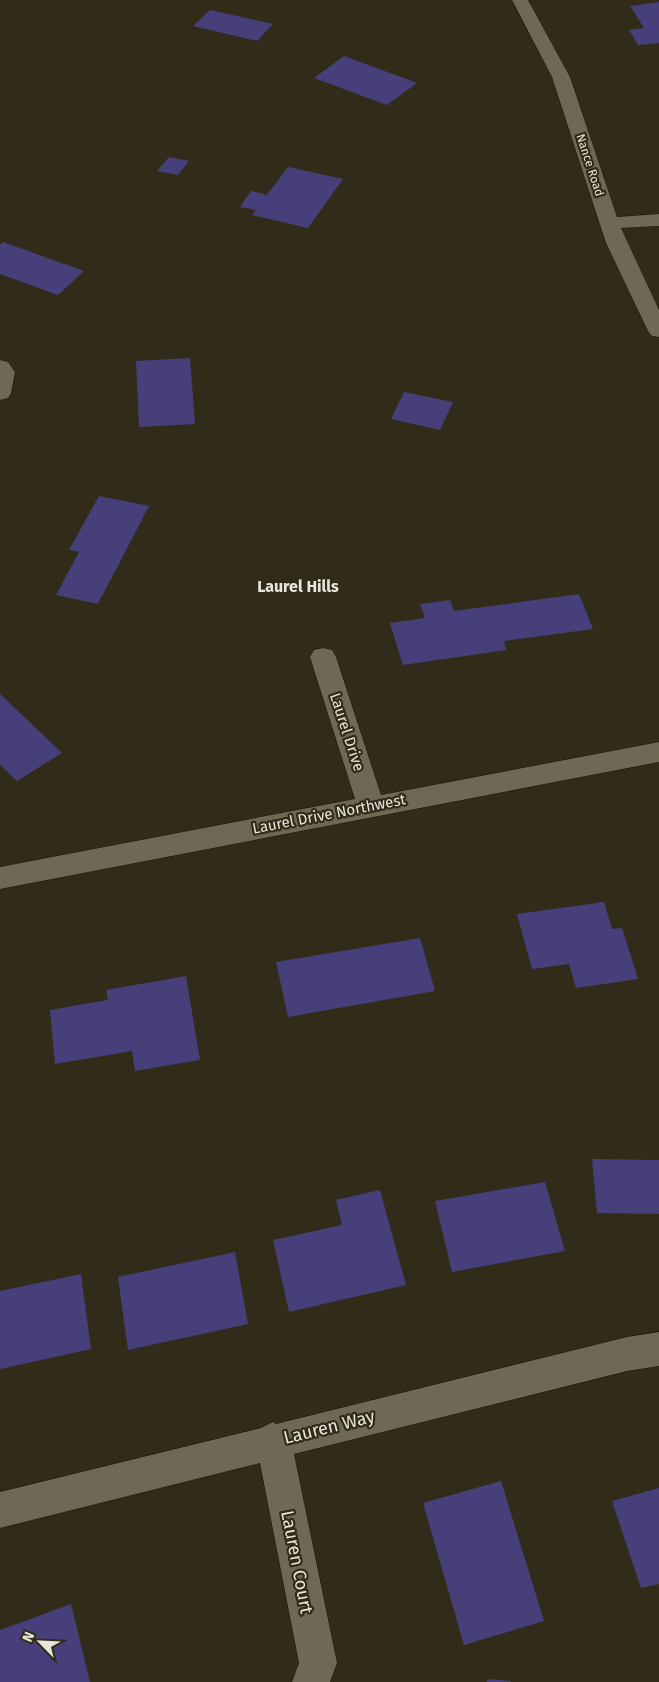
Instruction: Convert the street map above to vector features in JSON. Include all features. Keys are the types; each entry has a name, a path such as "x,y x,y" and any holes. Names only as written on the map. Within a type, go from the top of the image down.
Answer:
{"street":[{"name":"Nance Road","path":"520,0 561,78 616,243 659,331"},
{"path":"609,223 659,220"},
{"path":"0,367 4,372 0,393"},
{"name":"Laurel Drive","path":"323,657 371,806"},
{"name":"Laurel Drive Northwest","path":"0,878 659,752"},
{"name":"Lauren Way","path":"0,1510 273,1440 618,1356 659,1349"},
{"name":"Lauren Court","path":"273,1440 318,1663 311,1682"}],"building":[{"path":"659,2 659,43 638,45 629,30 644,28 630,6"},
{"path":"210,10 273,24 257,41 193,26"},
{"path":"344,56 417,83 387,105 314,78"},
{"path":"169,157 189,161 178,175 157,171"},
{"path":"288,167 343,179 308,228 252,215 256,210 240,207 251,191 267,195"},
{"path":"3,242 84,271 58,295 0,274 0,245"},
{"path":"190,358 195,424 139,427 136,361"},
{"path":"404,392 453,402 440,430 391,419"},
{"path":"99,496 149,506 98,604 56,595 79,552 69,550"},
{"path":"579,594 593,629 504,641 506,650 403,665 390,623 425,618 420,604 450,600 454,611"},
{"path":"0,694 62,753 17,781 0,765"},
{"path":"604,902 612,929 622,928 638,979 576,988 569,964 532,969 517,914"},
{"path":"420,938 435,991 288,1017 276,962"},
{"path":"186,976 200,1060 135,1071 132,1051 55,1064 50,1010 108,1000 106,990"},
{"path":"592,1159 659,1160 659,1214 597,1213"},
{"path":"545,1182 565,1251 452,1272 435,1201"},
{"path":"380,1190 406,1285 289,1312 273,1240 342,1225 336,1200"},
{"path":"235,1252 248,1324 128,1350 118,1277"},
{"path":"81,1274 91,1349 0,1369 0,1291"},
{"path":"501,1481 544,1621 464,1645 423,1503"},
{"path":"659,1488 659,1584 641,1588 612,1501"},
{"path":"71,1604 90,1682 0,1682 0,1630"},
{"path":"487,1679 511,1681 511,1682 487,1682"}],"district":[{"name":"Laurel Hills","path":"298,586"}]}
